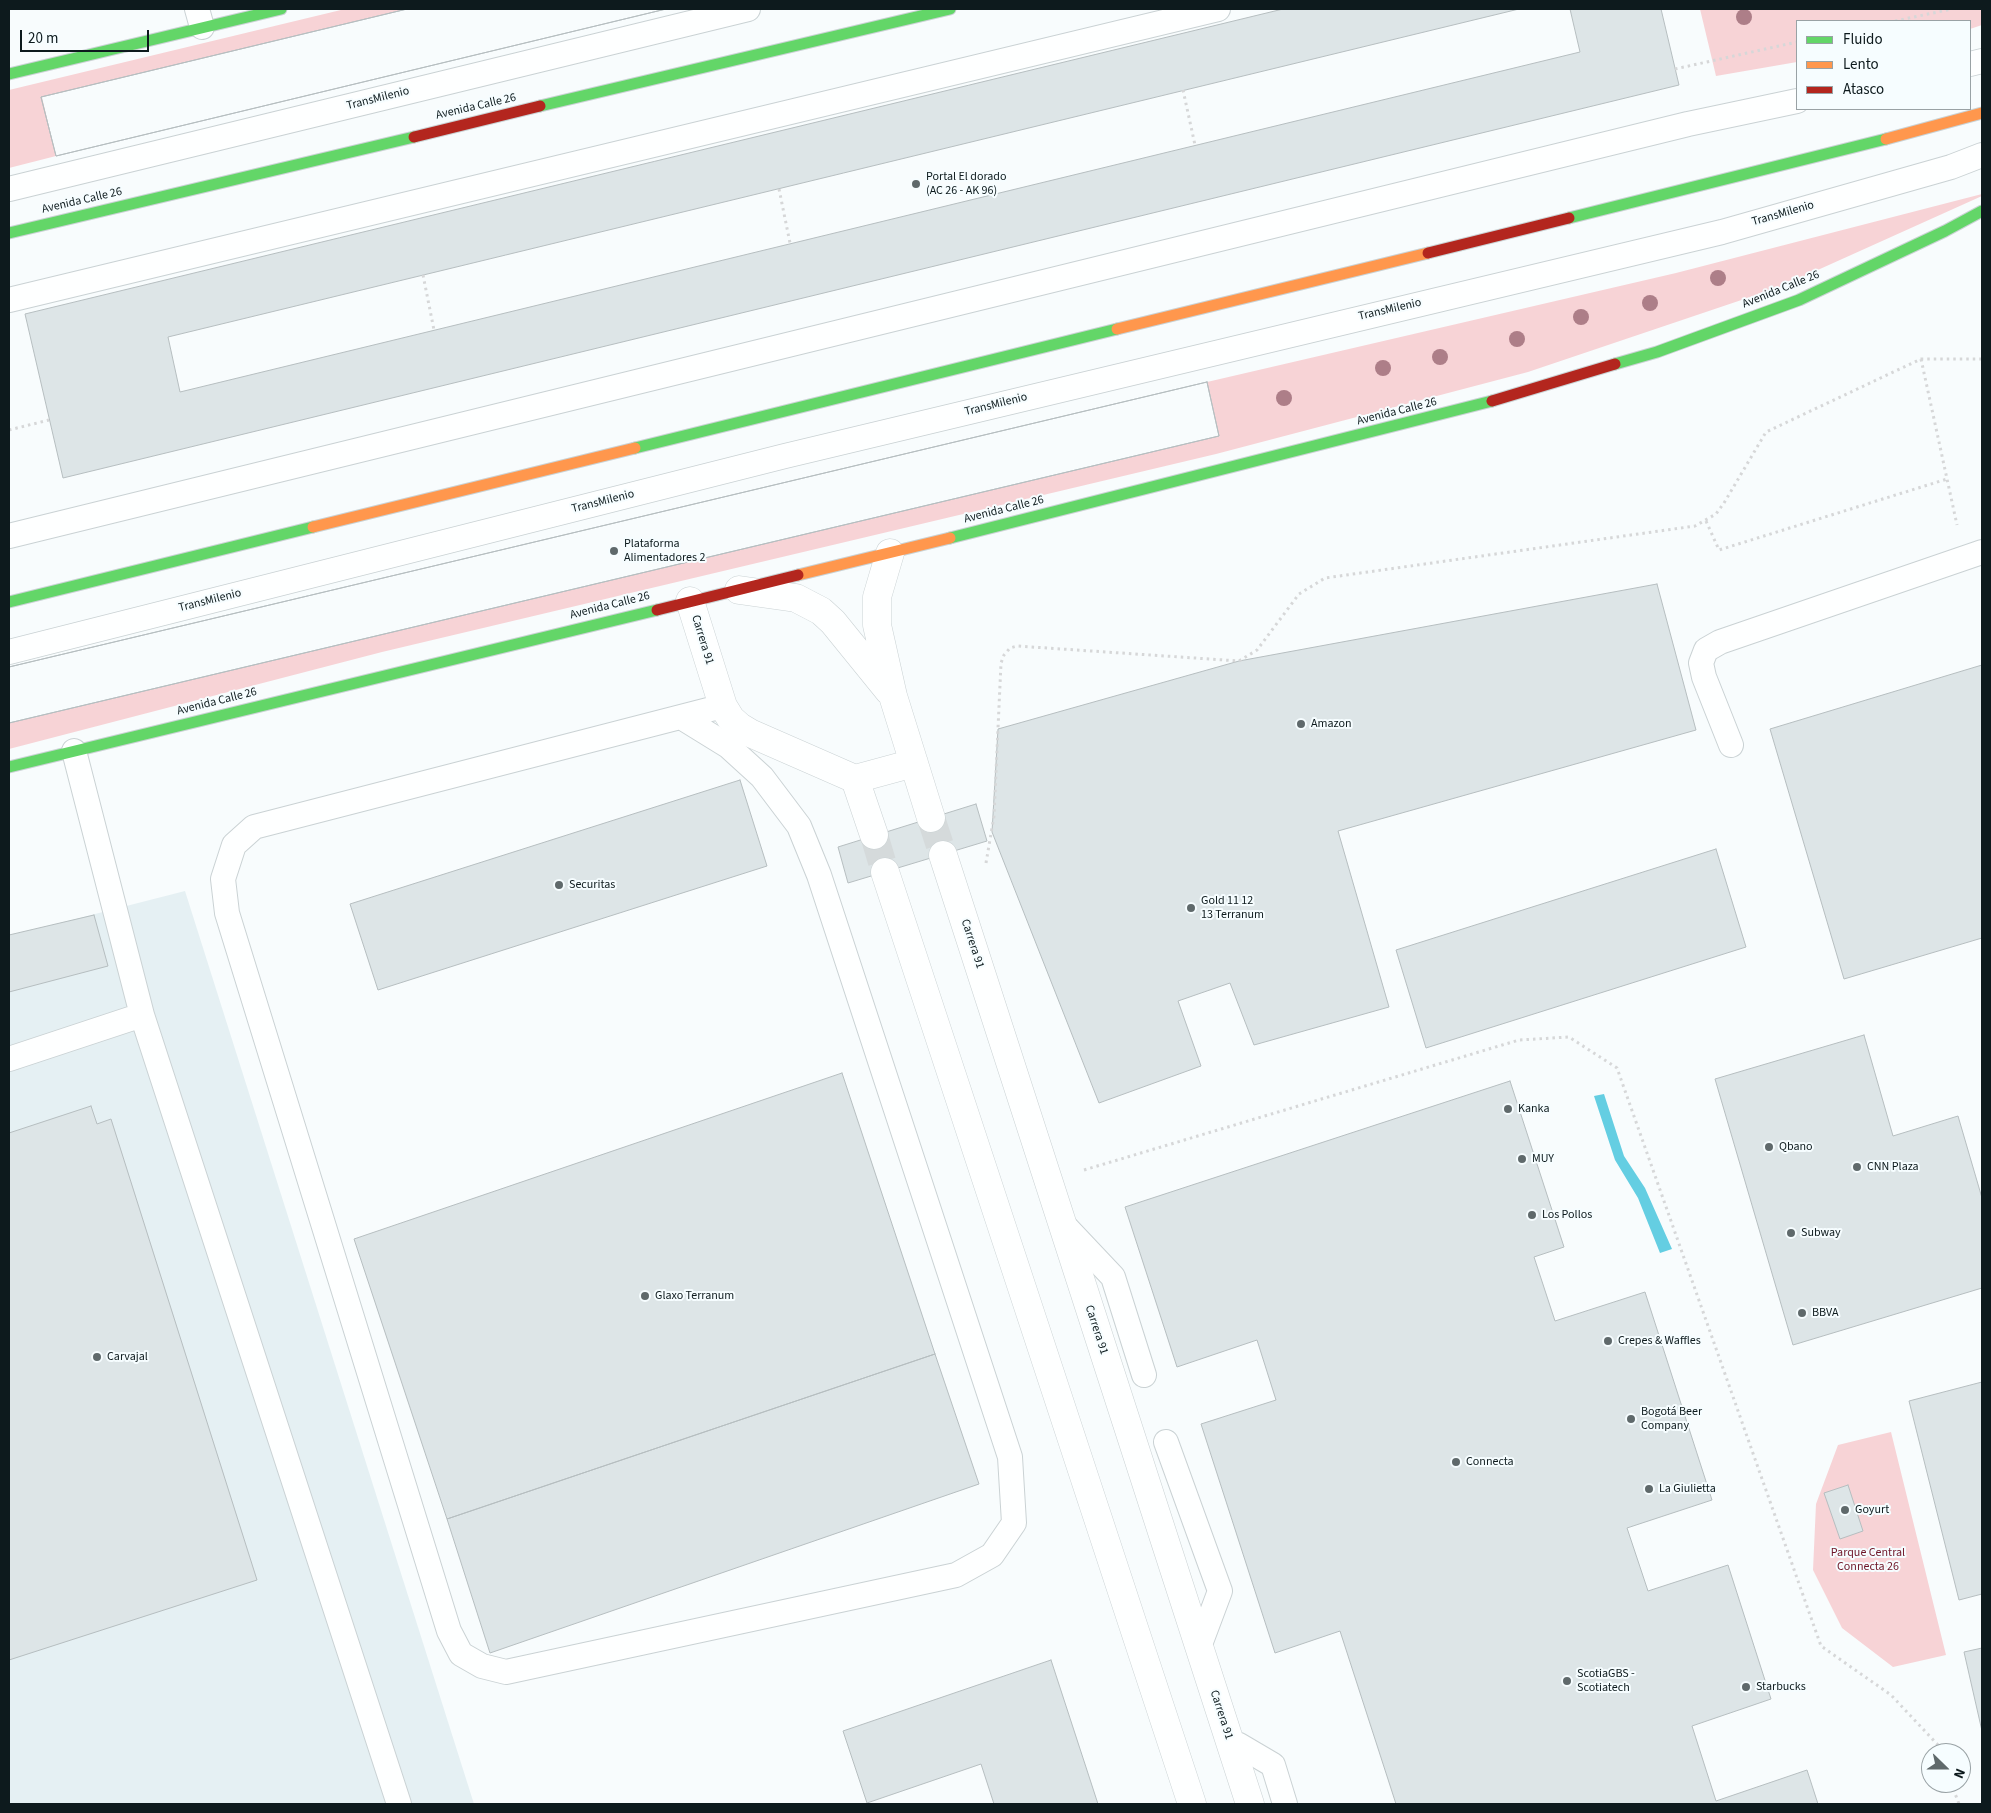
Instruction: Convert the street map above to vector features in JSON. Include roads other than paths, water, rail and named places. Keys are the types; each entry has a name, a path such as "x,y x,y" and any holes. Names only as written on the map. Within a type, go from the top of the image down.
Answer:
{"main road":[{"path":"9,74 200,18 281,9"},
{"name":"Avenida Calle 26","path":"9,233 950,9"},
{"path":"9,602 1814,158 1982,113"},
{"name":"Avenida Calle 26","path":"9,767 890,553 1461,410 1657,352 1799,300 1945,231 1982,211"}],"street":[{"path":"890,553 876,597 876,612 893,696 931,818"},
{"path":"739,590 796,598 821,610 893,696"},
{"name":"Carrera 91","path":"690,601 722,706 740,727 855,779"},
{"path":"874,835 855,779 914,763"},
{"name":"Carrera 91","path":"943,855 1250,1804"},
{"path":"885,872 1192,1804"}],"lane":[{"name":"TransMilenio","path":"9,190 748,9"},
{"path":"9,300 1218,9"},
{"path":"9,536 1688,124 1796,101"},
{"name":"TransMilenio","path":"9,652 785,456 1722,232 1951,167 1982,156"},
{"path":"1731,745 1704,677 1701,663 1706,650 1720,642 1973,555"},
{"path":"681,717 728,746 762,777 799,826 820,874 1010,1457 1014,1523 992,1555 956,1575 506,1672 482,1666 461,1654 449,1631 227,913 223,879 234,845 254,827 722,706"},
{"path":"74,750 142,1015 400,1804"},
{"path":"9,1059 142,1015"},
{"path":"1062,1223 1113,1277 1144,1376"},
{"path":"1166,1442 1220,1591 1199,1647"},
{"path":"1230,1744 1239,1745 1273,1765 1285,1804"}],"water":[{"path":"1604,1094 1624,1156 1645,1188 1672,1249 1660,1253 1638,1198 1615,1160 1594,1096"}],"tunnel":[{"path":"931,818 943,855"},
{"path":"874,835 885,872"}],"place":[{"name":"Portal El dorado (AC 26 - AK 96)","path":"916,184"},
{"name":"Plataforma Alimentadores 2","path":"614,551"},
{"name":"Amazon","path":"1301,724"},
{"name":"Securitas","path":"559,885"},
{"name":"Gold 11 12 13 Terranum","path":"1191,908"},
{"name":"Kanka","path":"1508,1109"},
{"name":"Qbano","path":"1769,1147"},
{"name":"MUY","path":"1522,1159"},
{"name":"CNN Plaza","path":"1857,1167"},
{"name":"Los Pollos","path":"1532,1215"},
{"name":"Subway","path":"1791,1233"},
{"name":"Glaxo Terranum","path":"645,1296"},
{"name":"BBVA","path":"1802,1313"},
{"name":"Crepes & Waffles","path":"1608,1341"},
{"name":"Carvajal","path":"97,1357"},
{"name":"Bogotá Beer Company","path":"1631,1419"},
{"name":"Connecta","path":"1456,1462"},
{"name":"La Giulietta","path":"1649,1489"},
{"name":"Goyurt","path":"1845,1510"},
{"name":"ScotiaGBS - Scotiatech","path":"1567,1681"},
{"name":"Starbucks","path":"1746,1687"}],"park label":[{"name":"Parque Central Connecta 26","path":"1868,1560"}]}
